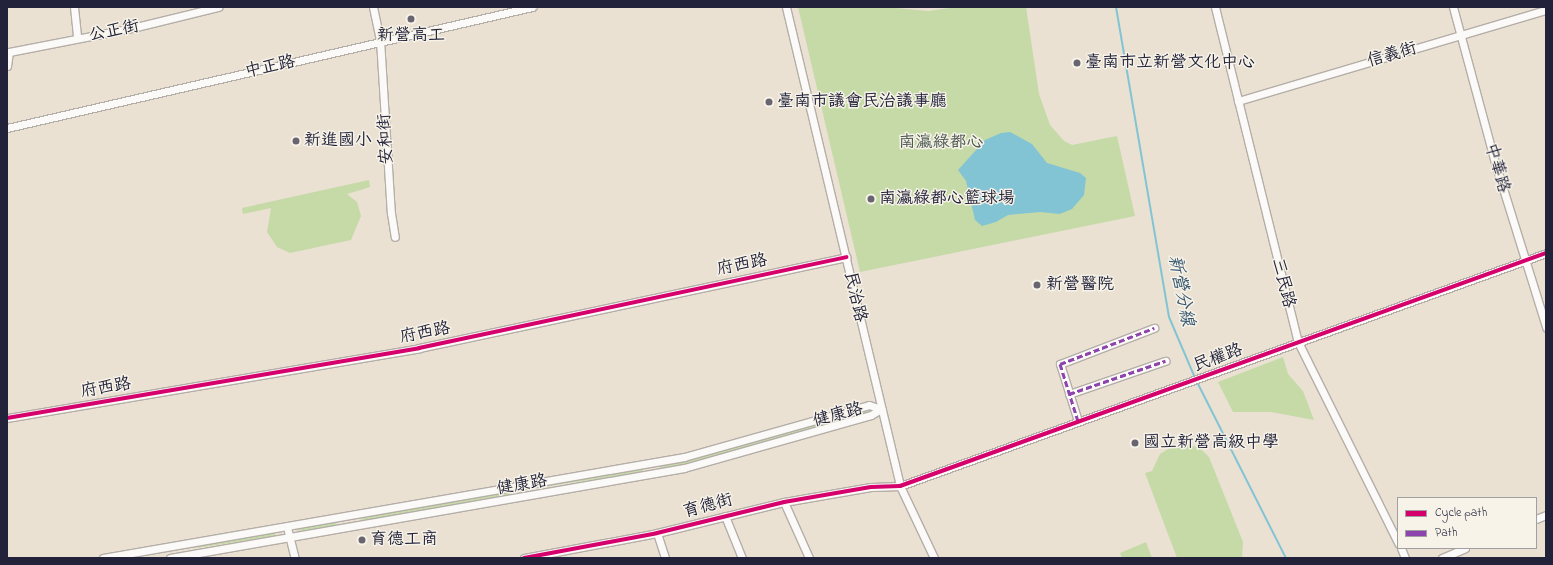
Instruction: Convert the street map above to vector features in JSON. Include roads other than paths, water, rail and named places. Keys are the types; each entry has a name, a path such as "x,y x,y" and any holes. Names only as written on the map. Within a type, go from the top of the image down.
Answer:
{"street":[{"path":"74,7 77,38"},
{"name":"公正街","path":"7,66 9,52 77,38 190,10 218,7"},
{"name":"安和街","path":"373,7 380,40 391,213 395,237"},
{"name":"中正路","path":"7,128 380,40 532,7"},
{"name":"民治路","path":"786,7 900,486 934,558"},
{"name":"三民路","path":"1214,7 1298,342 1397,541"},
{"name":"中華路","path":"1453,7 1524,261 1546,327"},
{"name":"信義街","path":"1238,101 1546,10"},
{"name":"民權路","path":"900,486 1546,253"},
{"name":"府西路","path":"7,418 419,348 720,282 846,257"},
{"path":"1078,421 1060,364 1154,328"},
{"path":"1069,394 1165,361"},
{"name":"健康路","path":"103,558 684,457 869,405 881,409"},
{"name":"健康路","path":"170,558 684,468 871,415 881,409"},
{"path":"650,463 652,473"},
{"name":"育德街","path":"524,558 541,557 657,533 784,502 870,487 900,486"},
{"path":"784,502 809,558"},
{"path":"725,516 742,558"},
{"path":"287,526 294,558"},
{"path":"657,533 665,558"},
{"path":"1400,549 1405,558"},
{"path":"1442,558 1463,549"}],"water":[{"path":"1010,132 1032,144 1047,163 1080,173 1086,178 1084,195 1072,209 1060,214 1040,212 1008,215 996,222 982,226 975,220 966,181 958,170 985,140 1001,133"}],"waterway":[{"name":"新營分線","path":"1116,7 1169,317 1195,378"},
{"name":"新營分線","path":"1197,382 1286,558"}],"place":[{"name":"新營高工","path":"411,19"},
{"name":"臺南市立新營文化中心","path":"1077,63"},
{"name":"臺南市議會民治議事廳","path":"769,102"},
{"name":"新進國小","path":"296,141"},
{"name":"南瀛綠都心籃球場","path":"871,199"},
{"name":"新營醫院","path":"1037,285"},
{"name":"國立新營高級中學","path":"1135,443"},
{"name":"育德工商","path":"362,540"}],"park label":[{"name":"南瀛綠都心","path":"941,143"}]}
